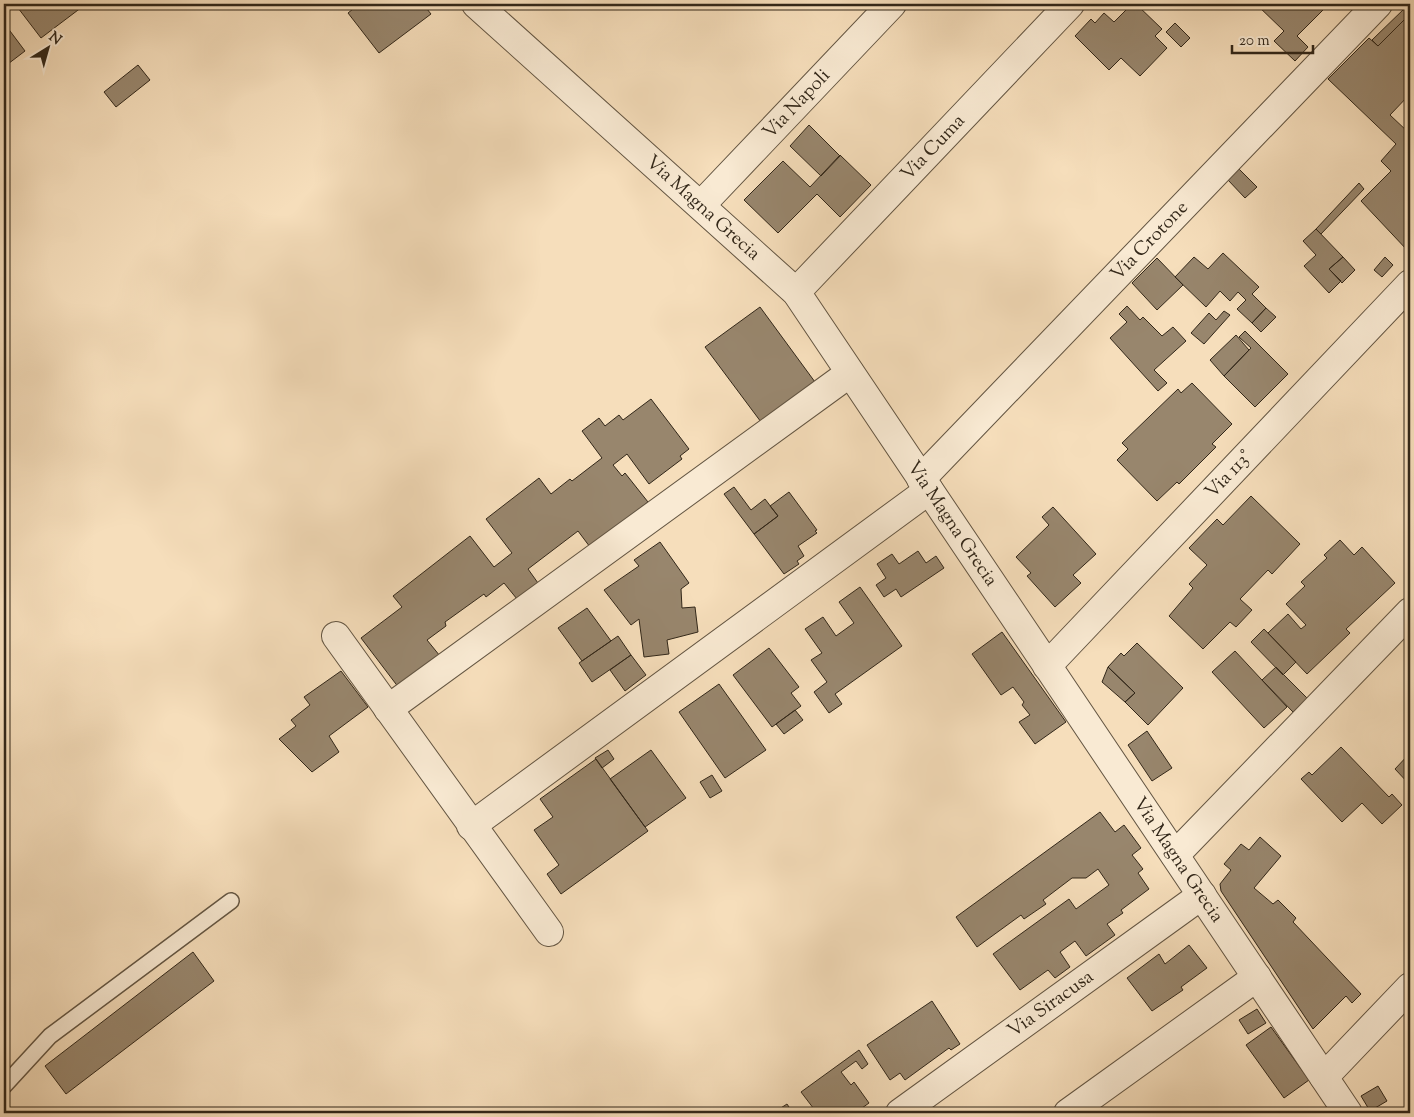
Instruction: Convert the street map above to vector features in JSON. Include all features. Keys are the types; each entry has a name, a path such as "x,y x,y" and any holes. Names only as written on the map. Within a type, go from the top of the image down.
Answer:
{"street":[{"name":"Via Magna Grecia","path":"476,4 796,292 1348,1113"},
{"name":"Via Napoli","path":"701,205 892,4"},
{"name":"Via Cuma","path":"796,292 1070,4"},
{"name":"Via Crotone","path":"471,826 925,485 1378,4"},
{"name":"Via 113°","path":"1048,666 1410,284"},
{"path":"388,709 850,373"},
{"path":"1175,855 1410,612"},
{"path":"336,636 549,932"},
{"name":"Via Siracusa","path":"900,1113 1202,895"},
{"path":"1068,1113 1257,977"},
{"path":"1324,1077 1410,986"}],"lane":[{"path":"4,1086 50,1036 230,901"}],"building":[{"path":"15,4 86,4 41,38"},
{"path":"357,4 423,4 431,14 379,53 348,13"},
{"path":"1132,4 1136,4 1162,29 1155,36 1167,48 1140,76 1121,58 1109,70 1075,36 1091,19 1095,23 1104,13 1114,22"},
{"path":"1256,4 1329,4 1297,36 1308,47 1295,61 1274,41 1284,31"},
{"path":"1407,6 1410,9 1410,14 1378,46 1372,40"},
{"path":"1410,14 1410,94 1390,115 1408,132 1404,136 1410,142 1410,249 1408,251 1361,201 1391,171 1381,161 1396,144 1328,79 1369,38 1378,46"},
{"path":"4,23 25,51 4,67"},
{"path":"1175,23 1190,38 1181,47 1166,32"},
{"path":"138,65 150,80 116,107 104,92"},
{"path":"809,125 840,156 821,176 790,146"},
{"path":"840,155 871,185 840,217 817,194 778,233 744,200 783,161 810,187"},
{"path":"1239,169 1257,187 1245,198 1228,180"},
{"path":"1359,183 1364,189 1321,234 1316,229"},
{"path":"1316,229 1343,257 1329,269 1341,281 1329,293 1304,266 1316,255 1303,241"},
{"path":"1223,253 1259,287 1252,294 1266,308 1252,323 1237,309 1246,300 1238,292 1230,301 1220,291 1206,307 1175,277 1194,257 1208,269"},
{"path":"1343,257 1355,270 1342,283 1329,269"},
{"path":"1385,257 1393,265 1382,277 1374,270"},
{"path":"1157,258 1183,285 1157,310 1132,283"},
{"path":"1127,306 1140,320 1143,317 1162,336 1173,327 1186,341 1154,370 1167,383 1158,391 1110,338 1127,322 1119,314"},
{"path":"760,307 815,382 761,422 705,347"},
{"path":"1266,308 1276,317 1261,332 1252,323"},
{"path":"1224,311 1230,315 1204,344 1191,333 1209,313 1216,320"},
{"path":"1245,331 1288,374 1255,407 1224,376 1251,348 1239,337"},
{"path":"1236,335 1249,350 1224,376 1210,360"},
{"path":"1192,383 1232,424 1212,444 1216,447 1179,484 1177,482 1157,501 1117,460 1128,449 1122,443 1178,389 1181,393"},
{"path":"651,399 689,449 680,456 682,459 649,484 627,454 613,465 622,476 625,473 648,502 590,547 578,531 528,569 538,583 517,599 504,583 486,597 484,594 445,622 446,626 427,640 440,656 399,688 361,638 402,607 393,596 470,536 494,567 512,553 486,519 539,478 551,494 570,479 572,481 602,458 582,431 599,418 605,426 619,415 623,420"},
{"path":"734,487 751,510 765,499 778,516 754,534 724,494"},
{"path":"789,492 817,530 815,531 817,533 798,546 804,556 797,561 799,564 784,574 754,534 778,516 770,506"},
{"path":"1251,496 1300,544 1272,574 1268,570 1240,599 1252,610 1236,627 1230,622 1203,649 1169,616 1193,588 1189,584 1207,565 1189,548 1217,519 1223,525"},
{"path":"1053,507 1096,554 1073,575 1081,583 1055,607 1027,576 1031,573 1016,557 1049,525 1042,517"},
{"path":"1340,540 1354,555 1362,547 1395,583 1346,629 1350,633 1307,674 1268,633 1288,614 1301,629 1306,625 1286,604 1305,586 1301,582 1327,558 1324,555"},
{"path":"660,542 689,583 681,589 682,608 695,607 698,632 667,640 669,654 644,657 639,619 631,625 604,590 639,566 634,560"},
{"path":"918,551 926,563 936,556 944,568 901,597 896,589 884,597 876,585 886,578 877,564 892,554 899,564"},
{"path":"860,587 902,646 835,694 842,704 829,713 814,692 827,682 811,660 822,653 805,629 823,617 836,636 854,623 839,602"},
{"path":"587,608 611,641 582,661 558,628"},
{"path":"1264,629 1296,662 1283,675 1251,642"},
{"path":"1002,632 1066,722 1035,744 1019,722 1030,715 1022,705 1024,702 1013,687 1001,695 972,654"},
{"path":"618,636 631,655 592,682 579,663"},
{"path":"1137,643 1183,688 1148,725 1125,702 1135,693 1108,667 1121,653 1124,656"},
{"path":"769,648 799,687 791,693 801,706 772,727 733,675"},
{"path":"1235,651 1287,707 1264,728 1212,672"},
{"path":"631,655 646,675 625,691 610,670"},
{"path":"1108,667 1135,693 1125,702 1102,682"},
{"path":"1276,667 1307,698 1293,712 1262,680"},
{"path":"341,671 368,707 329,736 339,752 312,772 279,739 296,726 291,720 310,705 304,697"},
{"path":"719,684 766,750 725,778 679,712"},
{"path":"795,710 803,720 784,734 776,724"},
{"path":"1147,731 1172,768 1152,781 1128,745"},
{"path":"1341,747 1389,797 1392,794 1402,805 1382,824 1362,803 1342,822 1301,779 1309,772 1312,775"},
{"path":"608,750 614,759 602,768 595,758"},
{"path":"651,750 686,798 645,827 610,779"},
{"path":"1410,753 1410,785 1395,769"},
{"path":"596,759 648,831 561,894 547,874 559,865 534,830 553,817 540,799"},
{"path":"712,775 722,791 710,798 700,782"},
{"path":"1100,812 1115,832 1124,825 1141,848 1132,855 1143,869 1138,873 1149,889 1121,910 1123,913 1107,924 1115,935 1086,956 1075,941 1060,952 1070,967 1055,978 1048,970 1020,990 993,954 1069,899 1076,909 1109,885 1098,869 1086,878 1072,878 1043,900 1046,904 1024,919 1021,915 977,947 956,917"},
{"path":"1260,837 1281,856 1254,888 1273,904 1278,900 1296,918 1293,922 1361,994 1352,1003 1346,996 1313,1029 1221,891 1220,884 1231,870 1224,864 1241,844 1249,850"},
{"path":"1189,945 1207,968 1181,987 1183,990 1152,1011 1127,978 1159,954 1165,964"},
{"path":"193,952 214,981 66,1094 45,1066"},
{"path":"932,1001 960,1044 951,1050 949,1048 905,1080 900,1073 890,1080 867,1045"},
{"path":"1257,1009 1266,1023 1248,1034 1239,1020"},
{"path":"1271,1027 1309,1080 1284,1098 1246,1045"},
{"path":"859,1050 868,1064 862,1069 856,1061 841,1072 851,1085 854,1082 869,1103 855,1113 817,1113 801,1092"},
{"path":"1378,1086 1387,1101 1370,1111 1361,1096"},
{"path":"787,1104 793,1113 773,1113"}]}
